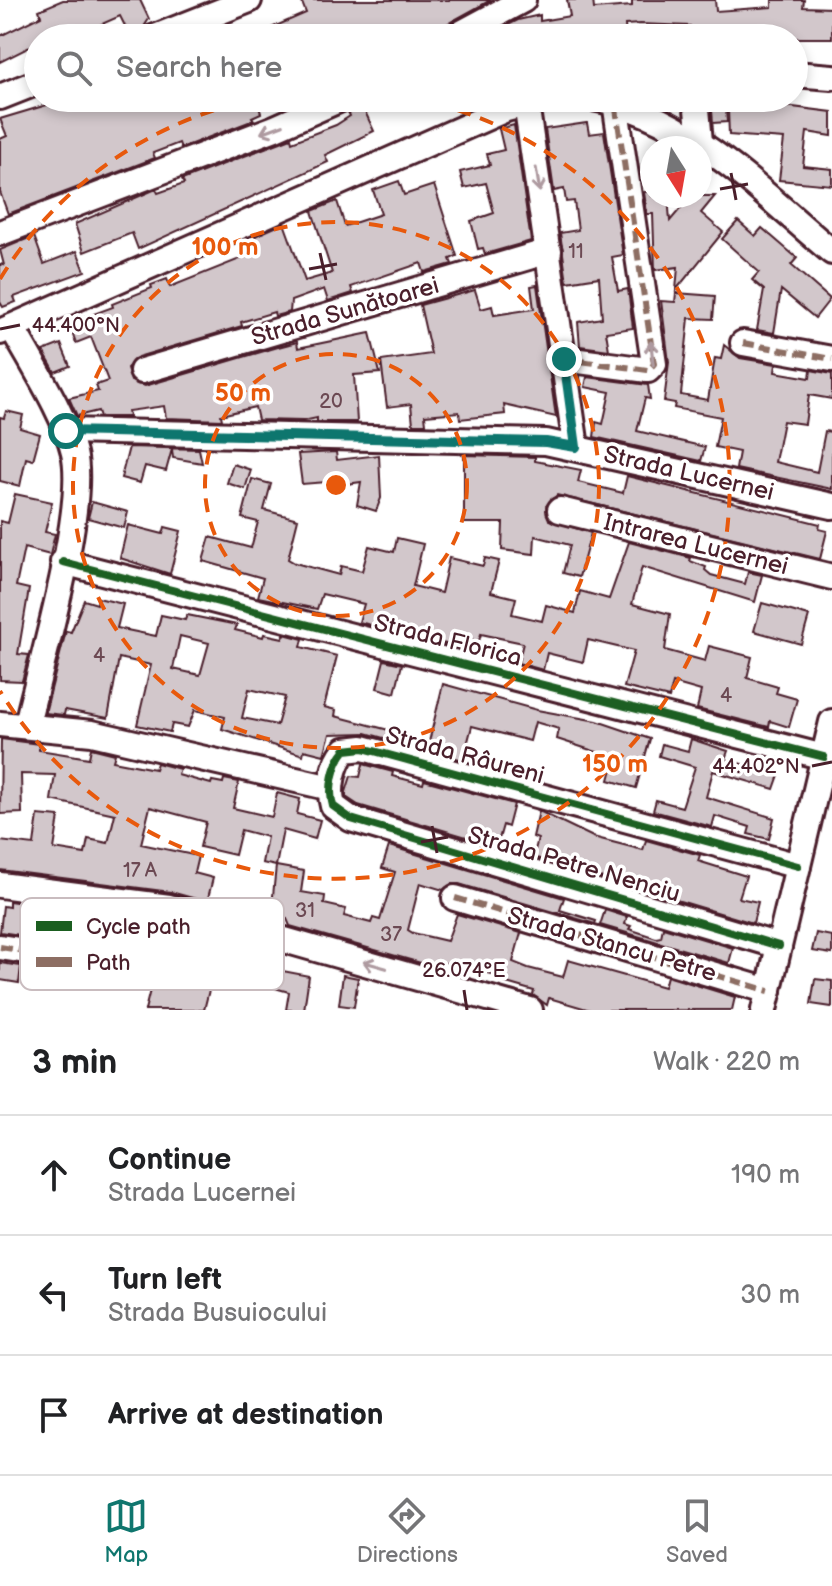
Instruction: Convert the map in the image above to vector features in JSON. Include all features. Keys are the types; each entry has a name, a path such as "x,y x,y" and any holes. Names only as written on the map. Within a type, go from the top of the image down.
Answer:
{"street":[{"path":"188,24 249,0"},
{"path":"478,24 523,0"},
{"path":"808,75 832,77"},
{"path":"0,97 24,88"},
{"path":"0,233 311,112"},
{"path":"27,724 63,562 77,471 66,431 6,330 510,112"},
{"path":"539,112 549,251 576,447"},
{"path":"564,359 648,370 654,364 606,112"},
{"path":"639,112 689,136"},
{"path":"697,112 699,136"},
{"path":"712,152 832,252"},
{"name":"Strada Sunătoarei","path":"142,371 549,251"},
{"path":"743,343 832,359"},
{"name":"Strada Lucernei","path":"66,431 546,442 832,506"},
{"name":"Intrarea Lucernei","path":"560,510 832,577"},
{"name":"Strada Florica","path":"63,562 824,757"},
{"path":"767,1000 832,722"},
{"path":"0,724 27,724 92,733 331,788"},
{"name":"Strada Râureni","path":"331,788 339,757 345,750 363,748 798,866"},
{"name":"Strada Petre Nenciu","path":"331,788 333,806 351,819 779,946"},
{"path":"0,885 100,898"},
{"name":"Strada Stancu Petre","path":"455,898 767,1000"},
{"path":"284,940 530,1010"},
{"path":"0,947 20,950"}],"building":[{"path":"63,0 140,0 149,19 146,24 124,24 120,16 102,24 25,24 41,16 39,10"},
{"path":"301,0 491,0 447,24 280,24 306,13"},
{"path":"567,0 593,0 594,9 632,6 632,0 715,0 716,11 772,7 772,0 804,0 803,7 832,8 832,38 808,38 808,24 510,24 540,15 540,21 570,16"},
{"path":"24,24 24,50 0,62 0,36"},
{"path":"808,109 832,112 832,136 807,132 803,166 832,169 832,185 779,180 784,139 729,135 728,112 808,112"},
{"path":"24,112 261,113 252,117 254,120 181,148 179,143 153,153 155,158 8,214 0,192 0,139 7,136 0,119"},
{"path":"348,112 365,112 374,131 325,155 328,162 138,249 132,233 84,252 75,224 156,189 158,193 184,184 182,180 291,138 292,142 336,125 350,116"},
{"path":"712,112 726,112 727,122 713,123"},
{"path":"587,123 589,134 604,132 623,255 612,257 618,291 628,289 633,328 606,332 609,350 580,346 578,322 602,318 599,277 567,282 560,233 578,230 574,201 566,202 564,189 554,191 545,129"},
{"path":"514,125 531,241 485,254 483,248 478,249 471,221 494,213 486,183 464,188 460,172 490,165 487,154 504,150 499,129"},
{"path":"399,181 404,195 434,185 457,256 450,259 452,264 424,272 421,263 351,287 353,293 328,301 324,289 291,301 290,312 275,316 274,312 241,322 242,326 138,357 127,368 131,381 145,386 297,342 298,348 370,333 380,373 354,375 357,422 317,422 317,418 303,421 258,420 255,407 221,415 222,420 166,418 164,406 128,411 129,417 100,417 98,411 77,416 69,398 98,391 96,385 108,381 91,337 76,343 69,323 113,307 112,304 152,288 151,285 167,279 170,287 260,251 255,236 284,223 305,281 332,273 312,211 337,201 345,226 381,214 373,190"},
{"path":"646,208 669,208 670,221 681,208 705,208 701,213 723,232 676,290 678,267 655,270 653,214 647,214"},
{"path":"738,221 755,236 762,228 797,258 791,265 830,299 815,318 781,290 774,333 757,330 764,290 752,280 759,272 722,239"},
{"path":"34,236 44,264 77,251 85,271 14,297 16,302 3,307 0,302 0,264 4,265 0,250"},
{"path":"537,285 556,417 504,405 505,414 460,419 459,412 425,415 426,424 413,424 411,404 387,407 381,361 431,354 420,305 475,290 481,309 492,306 494,315 534,309 531,286"},
{"path":"676,293 715,296 713,319 689,318 681,395 708,400 715,358 721,359 724,345 740,358 776,364 775,372 810,378 811,370 832,374 832,399 809,395 805,424 783,421 775,462 817,472 825,431 832,432 832,489 736,469 739,452 715,447 721,417 674,408 675,403 664,401 669,362 661,301 675,302"},
{"path":"61,344 70,366 55,372 43,351"},
{"path":"587,377 648,385 650,399 645,398 637,431 705,447 701,461 594,437 596,422 603,424 610,392 585,387"},
{"path":"6,411 23,415 20,428 40,434 33,460 26,458 20,486 0,481 0,417 4,418"},
{"path":"129,447 199,449 202,463 173,458 172,449 166,471 145,466 140,483 121,478"},
{"path":"336,452 337,460 379,455 381,498 376,511 357,505 361,482 326,487 326,482 302,484 298,454"},
{"path":"464,455 535,457 535,461 581,470 578,482 623,493 627,476 820,524 819,529 827,531 820,559 557,495 546,506 549,520 591,533 579,577 563,573 570,545 535,536 534,554 502,550 503,523 464,523"},
{"path":"233,464 251,470 245,489 227,483"},
{"path":"252,479 271,484 264,510 298,519 288,559 295,563 339,575 341,566 362,571 369,546 394,552 397,538 423,544 413,586 441,593 449,558 483,566 485,558 499,561 491,592 516,598 512,614 542,621 546,605 575,613 580,591 609,599 629,542 691,558 690,561 706,567 705,570 711,575 745,584 748,572 762,575 755,602 642,567 632,604 670,614 665,650 705,661 709,646 752,657 747,678 778,687 776,693 797,699 789,727 770,721 769,727 697,709 701,691 673,683 669,698 624,687 634,651 588,640 583,662 547,653 543,670 518,663 523,643 481,634 479,641 453,635 450,645 359,622 364,604 322,594 317,609 258,597 263,578 203,561 210,537 251,548 258,522 242,518"},
{"path":"15,494 52,502 45,532 55,534 50,555 24,548 16,586 29,589 18,654 29,655 22,681 0,680 0,521 8,523"},
{"path":"92,502 128,512 124,528 88,518"},
{"path":"128,525 163,534 165,527 181,531 170,574 120,558"},
{"path":"98,598 123,604 117,628 156,636 161,615 185,620 187,615 237,625 235,630 263,637 264,634 283,638 284,634 303,639 301,647 337,656 324,707 336,710 335,716 404,734 401,743 366,733 330,734 324,755 304,750 303,755 222,729 225,717 195,710 188,727 172,724 170,732 137,725 151,665 119,658 108,718 65,710 64,715 45,713 66,631 71,632 84,600 97,604","holes":["180,636 209,643 200,675 173,669","249,689 285,697 277,725 242,718"]},
{"path":"762,603 809,616 801,644 754,631"},
{"path":"384,660 402,664 395,693 377,688"},
{"path":"443,684 537,710 597,721 650,739 636,788 609,780 615,758 557,739 559,729 535,722 530,741 472,726 463,760 427,750"},
{"path":"1,739 39,744 39,750 89,758 91,748 115,754 113,761 155,769 157,763 180,769 178,775 211,784 212,781 223,783 224,779 239,782 233,808 272,817 277,793 300,799 297,814 320,820 315,839 283,830 276,866 262,863 267,837 241,830 235,855 200,847 206,822 150,807 141,844 198,856 194,873 213,878 208,898 193,898 171,892 0,870 0,841 34,845 38,815 59,817 54,849 85,854 88,839 108,843 115,814 51,800 55,775 21,774 22,813 0,814"},
{"path":"691,739 728,751 725,759 779,775 774,789 713,771 706,797 774,818 769,839 748,834 750,827 715,816 712,827 653,811 656,800 682,807 695,767 659,756 662,744 688,751"},
{"path":"363,764 393,772 392,776 423,784 424,780 514,804 508,827 503,825 497,846 358,805 346,797 346,792 351,776 360,777"},
{"path":"539,811 593,837 643,850 646,840 700,855 698,861 746,876 739,898 758,902 753,923 533,857 538,839 533,837"},
{"path":"389,846 564,898 560,910 596,921 595,924 459,884 451,884 443,890 420,883 408,930 413,933 447,941 457,914 521,933 513,962 528,968 563,977 568,960 664,987 667,976 735,997 732,1010 590,1010 549,998 547,1005 533,995 534,991 503,982 504,977 436,961 435,967 290,926 284,918 284,898 273,898 276,866 304,871 301,892 325,896 324,904 346,909 344,916 371,923 373,918 380,920 395,872 382,868"},
{"path":"9,901 20,903 20,935 0,932 3,906 9,907"},
{"path":"605,910 627,917 625,924 631,926 629,929 656,938 661,937 663,927 733,948 729,963 600,925"},
{"path":"816,933 832,936 832,954 812,951"},
{"path":"0,963 20,966 19,983 0,980"},
{"path":"284,971 309,976 304,1010 286,1010 289,992 282,990"},
{"path":"343,975 358,978 354,1007 339,1005"},
{"path":"815,979 832,981 832,1007 811,1004"},
{"path":"150,990 209,990 204,1010 145,1010"}],"marked path":[{"path":"564,359 648,370 654,364 616,112"},
{"path":"743,343 832,359"},
{"path":"455,898 769,991"},
{"path":"0,947 20,950"}],"cycle path":[{"path":"63,562 824,757"},
{"path":"779,946 351,819 333,806 333,777 337,762 345,750 363,748 798,866"}],"route":[{"path":"66,431 546,442 576,447 564,359"}]}
